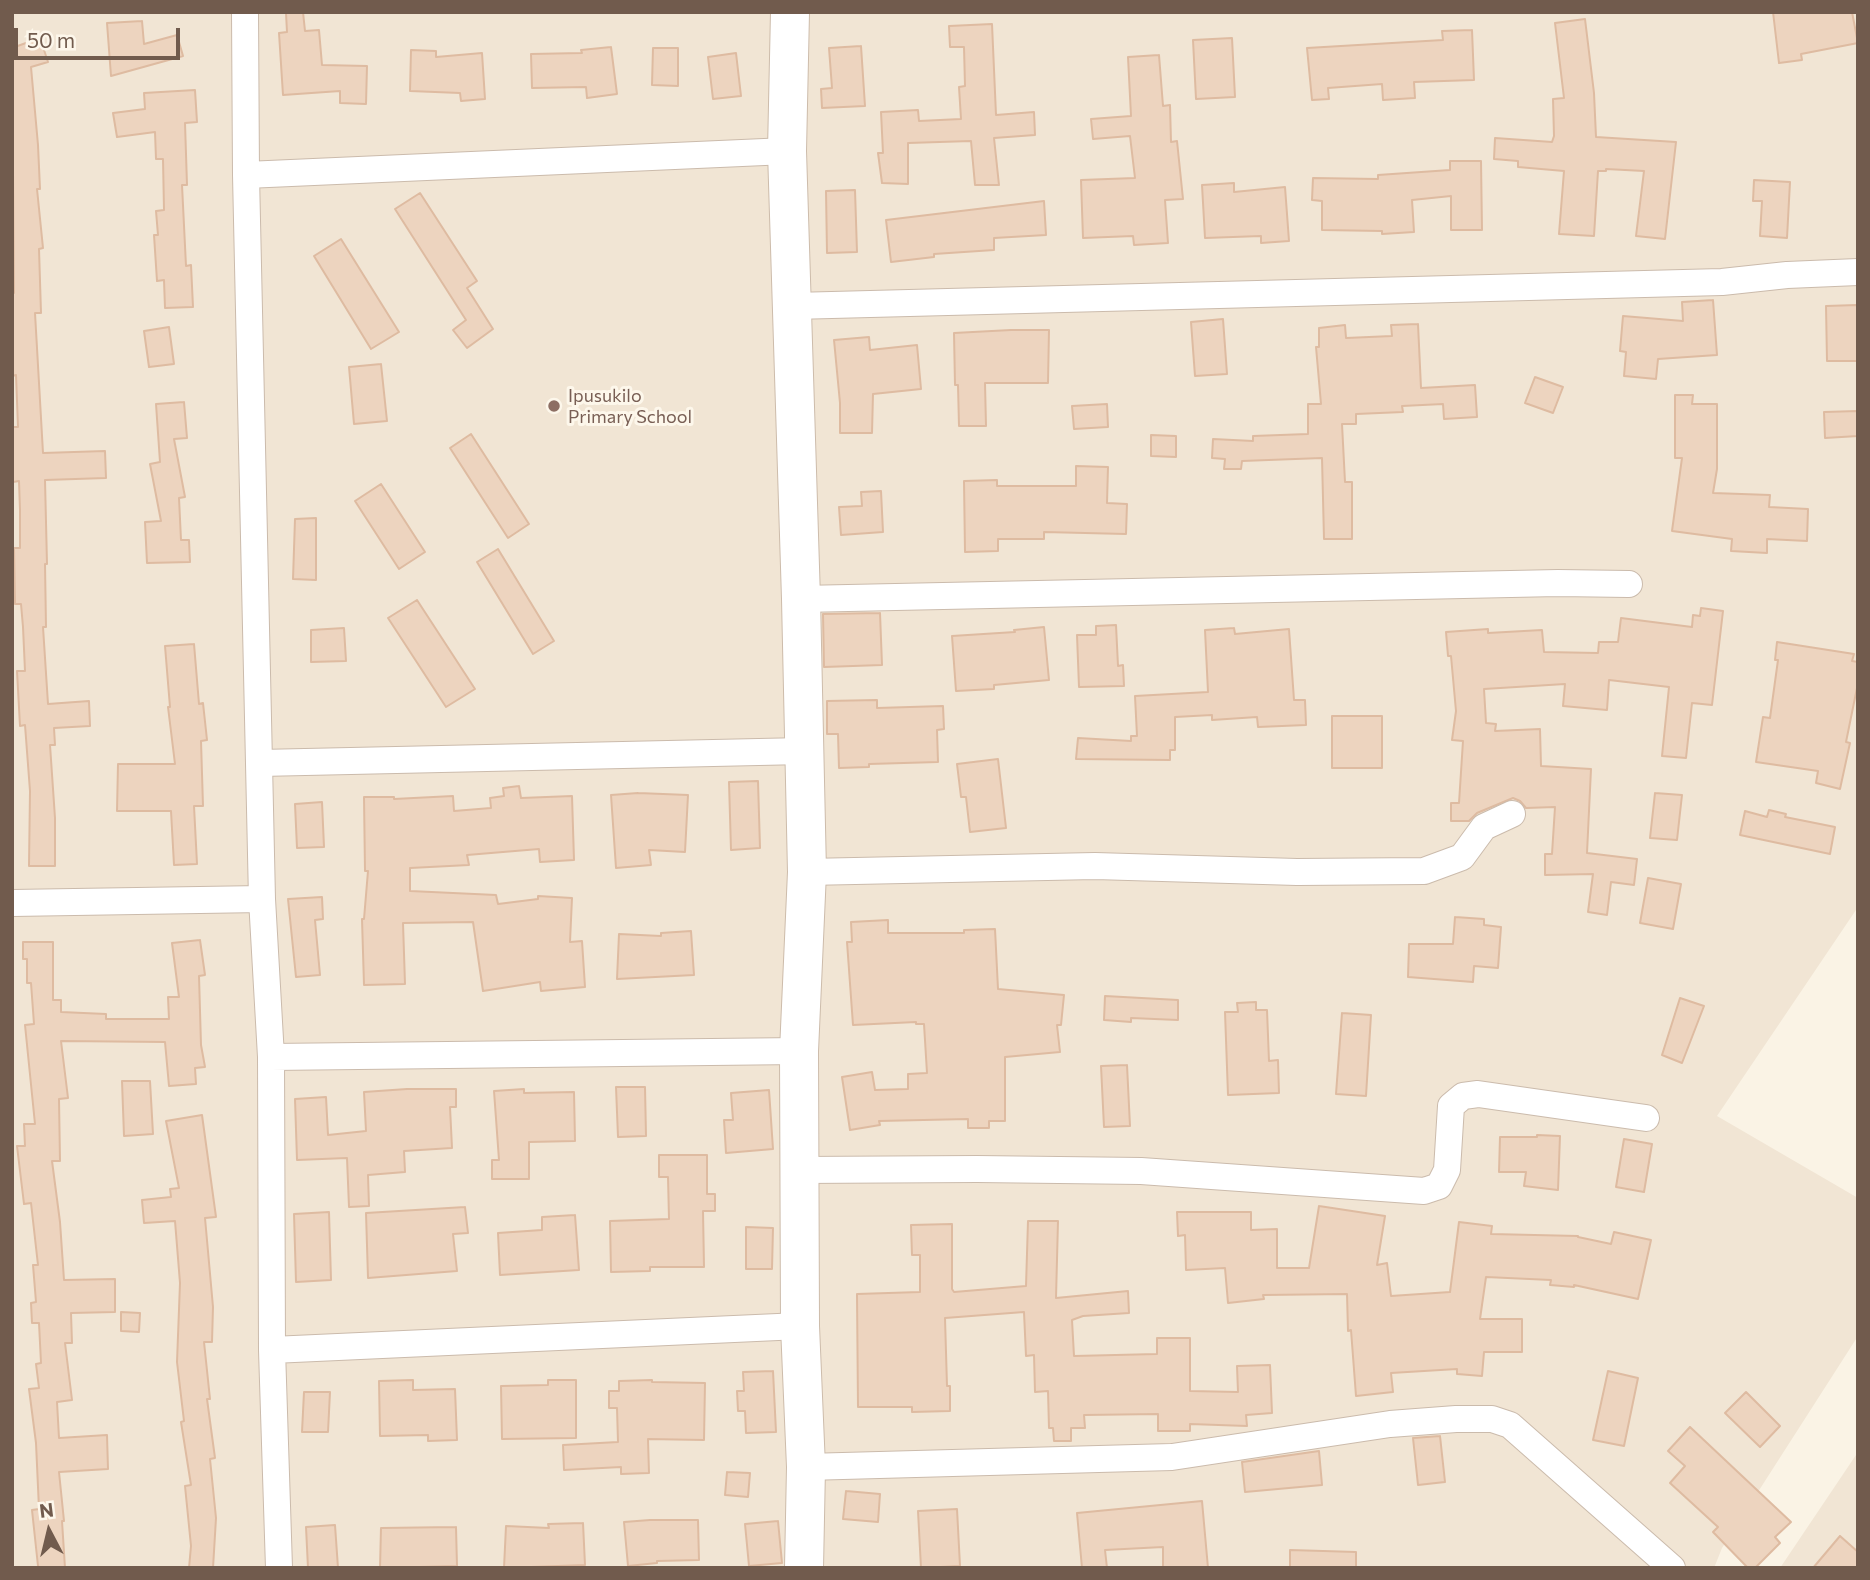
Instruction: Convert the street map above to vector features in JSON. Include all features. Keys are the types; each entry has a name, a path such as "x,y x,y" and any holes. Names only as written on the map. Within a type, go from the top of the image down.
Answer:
{"street":[{"path":"245,12 246,175 262,899 271,1057 272,1350 279,1568"},
{"path":"790,12 787,150 802,599 807,872 799,1051 800,1326 806,1467 804,1568"},
{"path":"246,175 787,150"},
{"path":"793,306 1695,283 1858,272"},
{"path":"802,599 1629,584"},
{"path":"260,763 804,751"},
{"path":"807,872 1095,866 1283,872 1424,871 1462,857 1484,827 1512,814"},
{"path":"12,903 262,899"},
{"path":"271,1057 799,1051"},
{"path":"799,1170 1141,1171 1424,1191 1439,1186 1447,1170 1451,1106 1463,1096 1478,1094 1646,1118"},
{"path":"272,1350 800,1326"},
{"path":"806,1467 1172,1457 1390,1423 1492,1419 1510,1425 1672,1568"}],"shaded area":[{"path":"12,12 1858,12 1858,907 1717,1116 1858,1198 1858,1336 1722,1548 1714,1568 12,1568"},
{"path":"1858,1452 1858,1568 1780,1568"}],"building":[{"path":"303,12 305,31 319,30 322,65 367,66 366,104 340,103 340,91 283,95 279,33 287,32 286,13"},
{"path":"1773,12 1852,12 1858,43 1801,54 1802,60 1779,63"},
{"path":"1585,19 1596,137 1676,142 1665,239 1636,236 1644,171 1598,171 1594,236 1559,234 1564,171 1518,167 1518,161 1494,159 1495,138 1552,142 1553,99 1564,98 1555,23"},
{"path":"142,21 144,44 177,35 183,56 111,76 107,23"},
{"path":"992,24 996,115 1034,112 1035,135 994,138 999,185 975,185 971,141 908,143 908,184 882,183 878,153 883,153 881,112 918,110 919,121 961,119 959,87 965,86 964,47 950,47 949,26"},
{"path":"1472,30 1474,80 1414,82 1415,98 1383,100 1382,84 1328,88 1329,99 1312,100 1307,48 1443,40 1442,31"},
{"path":"40,38 48,62 31,67 43,248 39,249 41,313 35,313 43,453 105,451 106,478 45,480 47,564 46,627 43,627 48,704 89,701 90,726 54,728 55,745 50,745 55,866 29,866 30,791 25,725 20,726 17,671 25,671 23,627 21,604 15,604 14,548 20,548 19,481 13,482 12,465 12,427 18,427 16,375 12,376 12,48"},
{"path":"1232,38 1235,97 1196,99 1193,40"},
{"path":"861,46 865,106 822,108 821,89 832,88 829,48"},
{"path":"611,47 617,94 587,98 586,87 532,88 531,54 582,53 581,50"},
{"path":"653,48 678,48 678,86 652,85"},
{"path":"411,50 436,51 436,57 482,53 485,99 461,101 460,93 410,91"},
{"path":"736,53 741,96 713,99 708,57"},
{"path":"1159,55 1163,106 1170,105 1171,142 1177,141 1183,199 1165,200 1168,243 1134,245 1133,236 1083,238 1081,180 1135,178 1130,136 1093,139 1091,119 1131,116 1128,57"},
{"path":"195,90 197,122 185,123 187,185 182,185 186,266 191,265 193,307 165,308 164,280 157,281 154,235 158,235 156,211 164,210 163,159 156,159 155,132 117,137 113,113 145,109 144,93"},
{"path":"1450,161 1481,161 1482,230 1451,230 1451,196 1412,200 1414,232 1382,234 1382,231 1322,230 1322,201 1312,200 1313,178 1378,179 1378,175 1450,170"},
{"path":"1754,180 1790,182 1787,238 1760,236 1762,201 1753,201"},
{"path":"1234,183 1234,192 1285,187 1289,241 1261,243 1261,236 1205,238 1202,185"},
{"path":"855,190 857,252 827,253 826,191"},
{"path":"420,193 477,281 467,288 493,329 467,348 453,330 466,320 395,209"},
{"path":"1044,201 1046,235 994,238 994,250 934,254 934,257 891,262 886,220"},
{"path":"341,239 399,332 371,349 314,256"},
{"path":"1713,300 1717,355 1658,359 1656,379 1624,376 1626,352 1620,351 1623,316 1683,321 1682,302"},
{"path":"1857,305 1858,361 1827,361 1826,306"},
{"path":"1223,319 1227,374 1195,376 1191,322"},
{"path":"1418,324 1421,388 1475,385 1477,417 1444,419 1443,404 1402,406 1403,412 1356,414 1356,424 1342,424 1345,482 1352,482 1352,539 1324,539 1322,458 1242,461 1241,469 1224,469 1225,459 1212,458 1213,439 1253,441 1253,436 1308,434 1308,404 1321,404 1316,347 1319,347 1319,328 1345,325 1346,338 1392,336 1391,325"},
{"path":"169,327 174,364 149,367 144,331"},
{"path":"1049,330 1048,383 985,383 986,426 959,426 954,333"},
{"path":"869,337 870,350 917,345 921,389 873,394 872,433 840,433 834,340"},
{"path":"381,364 387,421 354,424 349,367"},
{"path":"1535,377 1563,387 1553,413 1525,403"},
{"path":"1675,395 1693,395 1692,404 1717,404 1717,469 1713,493 1770,495 1769,507 1808,509 1807,541 1767,539 1767,553 1731,551 1732,539 1672,531 1682,458 1675,458"},
{"path":"184,402 187,438 174,439 185,497 179,498 181,540 189,540 190,562 147,563 145,522 161,521 150,464 160,462 156,404"},
{"path":"1107,404 1108,427 1074,429 1072,406"},
{"path":"1858,411 1858,436 1825,438 1824,412"},
{"path":"471,434 529,524 508,538 450,448"},
{"path":"1151,435 1176,436 1176,457 1151,456"},
{"path":"1076,466 1108,467 1107,503 1127,504 1126,534 1044,532 1044,539 998,539 998,551 965,552 964,481 997,480 997,486 1076,486"},
{"path":"381,484 425,552 399,569 355,501"},
{"path":"881,491 883,532 841,535 839,507 862,506 861,492"},
{"path":"316,518 316,580 293,579 295,519"},
{"path":"498,549 554,641 533,654 477,562"},
{"path":"417,600 475,689 446,707 388,618"},
{"path":"1701,608 1723,611 1712,705 1692,703 1686,758 1662,756 1669,687 1609,680 1607,710 1563,706 1565,684 1484,689 1486,723 1496,724 1495,731 1540,729 1541,766 1591,769 1587,853 1637,859 1634,885 1611,882 1607,915 1588,912 1593,874 1545,875 1545,854 1552,854 1555,807 1526,808 1513,798 1477,813 1469,821 1451,821 1451,803 1459,803 1463,741 1452,740 1456,711 1446,632 1488,629 1488,633 1542,630 1544,652 1598,653 1599,642 1618,642 1621,618 1692,627 1693,615 1700,616"},
{"path":"880,613 882,665 824,667 823,614"},
{"path":"1116,625 1118,666 1123,665 1124,686 1079,687 1077,635 1096,635 1096,626"},
{"path":"1044,627 1049,680 994,685 994,689 956,691 952,636 1015,632 1014,630"},
{"path":"344,628 346,661 311,662 311,630"},
{"path":"1234,628 1235,634 1289,629 1294,700 1305,700 1306,725 1258,727 1257,717 1212,720 1212,715 1175,717 1175,750 1170,750 1170,760 1076,759 1078,738 1131,741 1131,736 1137,736 1135,696 1208,692 1205,630"},
{"path":"1777,642 1854,654 1852,661 1858,662 1858,683 1846,742 1850,743 1840,789 1816,783 1818,771 1756,762 1763,717 1770,718 1778,660 1775,660"},
{"path":"194,644 199,704 203,703 207,740 201,741 203,806 194,806 197,864 174,865 171,811 117,811 118,764 175,764 168,707 165,646"},
{"path":"877,700 877,708 943,706 944,729 937,730 938,762 869,764 869,767 839,768 838,734 827,734 827,701"},
{"path":"1332,716 1382,716 1382,768 1332,768"},
{"path":"998,759 1006,828 970,832 966,797 961,797 957,764"},
{"path":"758,781 760,848 731,850 729,782"},
{"path":"519,786 521,798 572,796 574,860 540,862 539,849 467,855 469,865 410,868 410,891 496,895 498,904 538,899 538,896 572,898 570,942 582,941 585,987 541,991 540,982 483,991 473,922 403,923 405,984 364,985 362,919 368,871 365,871 364,797 394,799 453,796 454,811 491,808 490,798 504,796 503,788"},
{"path":"1655,793 1682,795 1677,840 1650,838"},
{"path":"611,795 688,795 685,852 649,850 651,865 616,868"},
{"path":"322,802 324,847 297,848 295,804"},
{"path":"1769,810 1786,814 1785,817 1835,827 1830,854 1740,835 1745,811 1767,817"},
{"path":"1648,878 1681,884 1673,929 1640,923"},
{"path":"322,897 323,919 315,920 320,975 296,977 288,899"},
{"path":"1455,917 1484,919 1484,925 1501,927 1498,968 1474,966 1473,982 1408,977 1409,944 1453,944"},
{"path":"888,920 888,933 964,933 964,930 995,929 998,989 1064,995 1061,1025 1057,1025 1060,1052 1005,1057 1005,1121 989,1121 989,1128 968,1128 968,1119 879,1121 880,1125 850,1130 842,1077 872,1072 875,1090 908,1089 908,1074 927,1073 924,1024 916,1022 853,1025 847,942 852,942 851,922"},
{"path":"691,931 694,975 617,979 619,934 661,936 661,933"},
{"path":"200,940 205,975 199,976 201,1045 205,1067 195,1068 196,1084 169,1086 165,1042 61,1041 68,1098 59,1099 60,1161 52,1161 64,1280 115,1279 115,1312 71,1313 72,1343 65,1343 72,1400 57,1402 59,1438 107,1435 108,1469 59,1472 65,1568 40,1568 32,1510 39,1509 36,1443 29,1389 39,1388 36,1364 41,1363 39,1323 32,1323 31,1303 36,1302 33,1265 38,1265 31,1203 24,1204 17,1146 25,1146 24,1124 35,1124 25,1025 34,1024 31,983 27,983 27,959 23,959 23,942 53,942 53,1000 61,1000 61,1012 106,1014 106,1019 169,1019 168,997 179,997 172,943"},
{"path":"1105,996 1178,1000 1178,1020 1104,1020"},
{"path":"1680,998 1704,1006 1682,1063 1662,1055"},
{"path":"1256,1002 1256,1010 1267,1010 1269,1061 1278,1060 1279,1093 1228,1095 1225,1012 1238,1012 1237,1003"},
{"path":"1342,1013 1371,1015 1366,1096 1336,1094"},
{"path":"1127,1065 1130,1126 1104,1127 1101,1066"},
{"path":"122,1081 150,1081 153,1134 124,1136"},
{"path":"616,1087 645,1087 646,1136 618,1137"},
{"path":"456,1089 456,1107 450,1107 452,1148 404,1151 405,1172 368,1175 369,1206 349,1207 347,1158 297,1160 295,1099 326,1097 328,1135 366,1131 364,1092"},
{"path":"524,1089 524,1093 574,1092 575,1141 529,1142 529,1179 492,1179 492,1160 499,1160 494,1091"},
{"path":"769,1090 773,1149 726,1153 724,1120 733,1120 731,1093"},
{"path":"202,1115 216,1217 205,1218 213,1307 212,1342 204,1342 210,1399 207,1399 215,1458 210,1459 216,1518 213,1568 189,1568 191,1546 185,1486 191,1485 181,1422 184,1421 177,1362 180,1283 175,1221 144,1223 142,1200 171,1197 170,1189 179,1188 166,1121"},
{"path":"1560,1136 1558,1190 1524,1186 1526,1172 1499,1172 1500,1137"},
{"path":"1624,1139 1652,1144 1644,1192 1616,1187"},
{"path":"659,1155 707,1155 707,1194 715,1194 715,1211 703,1211 704,1267 650,1267 650,1271 611,1272 610,1221 669,1219 668,1177 659,1177"},
{"path":"1319,1206 1385,1216 1377,1265 1387,1263 1391,1296 1450,1292 1459,1222 1492,1226 1491,1234 1578,1236 1611,1244 1614,1232 1651,1240 1638,1299 1574,1285 1550,1285 1551,1280 1486,1277 1480,1319 1522,1319 1522,1352 1484,1352 1482,1376 1457,1374 1457,1369 1391,1373 1393,1392 1356,1396 1351,1330 1348,1331 1347,1294 1263,1295 1264,1299 1228,1303 1225,1268 1186,1270 1185,1235 1178,1236 1177,1212 1251,1212 1251,1230 1277,1229 1277,1268 1309,1268"},
{"path":"465,1207 468,1233 453,1234 457,1271 368,1278 366,1213"},
{"path":"329,1212 331,1280 296,1282 294,1214"},
{"path":"575,1215 579,1270 500,1275 498,1233 542,1230 542,1217"},
{"path":"1028,1221 1058,1221 1056,1298 1128,1291 1129,1313 1083,1316 1072,1320 1074,1356 1157,1354 1157,1338 1190,1338 1190,1391 1238,1392 1237,1366 1270,1365 1272,1413 1246,1415 1247,1426 1190,1424 1190,1431 1158,1431 1158,1414 1084,1415 1085,1428 1071,1428 1071,1441 1054,1441 1053,1428 1049,1428 1048,1391 1035,1392 1034,1355 1026,1356 1024,1312 945,1318 950,1411 912,1412 912,1407 858,1407 857,1294 920,1292 920,1255 912,1255 911,1225 952,1224 954,1292 1026,1286"},
{"path":"746,1227 773,1228 772,1269 746,1269"},
{"path":"121,1312 140,1313 139,1332 121,1331"},
{"path":"773,1371 776,1432 746,1433 745,1411 738,1411 737,1391 744,1391 743,1372"},
{"path":"1608,1371 1638,1378 1624,1446 1593,1440"},
{"path":"413,1380 413,1390 455,1389 457,1440 428,1441 428,1435 380,1436 379,1381"},
{"path":"548,1380 576,1380 576,1438 502,1439 501,1386 548,1385"},
{"path":"619,1381 705,1383 704,1440 648,1439 649,1473 621,1474 621,1467 564,1470 563,1445 618,1442 617,1408 609,1408 609,1391 619,1391"},
{"path":"304,1392 330,1392 328,1432 302,1432"},
{"path":"1746,1392 1780,1426 1760,1447 1725,1413"},
{"path":"1690,1427 1791,1522 1775,1537 1780,1543 1755,1568 1748,1568 1713,1532 1718,1527 1670,1483 1685,1466 1668,1451"},
{"path":"1440,1436 1445,1482 1418,1485 1413,1438"},
{"path":"1319,1451 1322,1485 1245,1492 1242,1462"},
{"path":"727,1472 750,1473 748,1497 725,1495"},
{"path":"846,1491 880,1494 878,1522 843,1519"},
{"path":"1202,1501 1208,1568 1163,1568 1163,1547 1105,1550 1107,1568 1082,1568 1077,1513"},
{"path":"957,1509 960,1566 921,1568 918,1511"},
{"path":"698,1520 699,1560 657,1561 628,1566 624,1522"},
{"path":"778,1521 782,1563 749,1566 745,1524"},
{"path":"583,1523 585,1565 504,1568 506,1526 549,1528 548,1524"},
{"path":"335,1525 338,1568 308,1568 306,1527"},
{"path":"456,1527 457,1566 380,1568 381,1528"},
{"path":"1840,1536 1858,1552 1858,1568 1813,1568"},
{"path":"1290,1550 1356,1552 1356,1568 1290,1568"}],"place":[{"name":"Ipusukilo Primary School","path":"554,406"}]}
